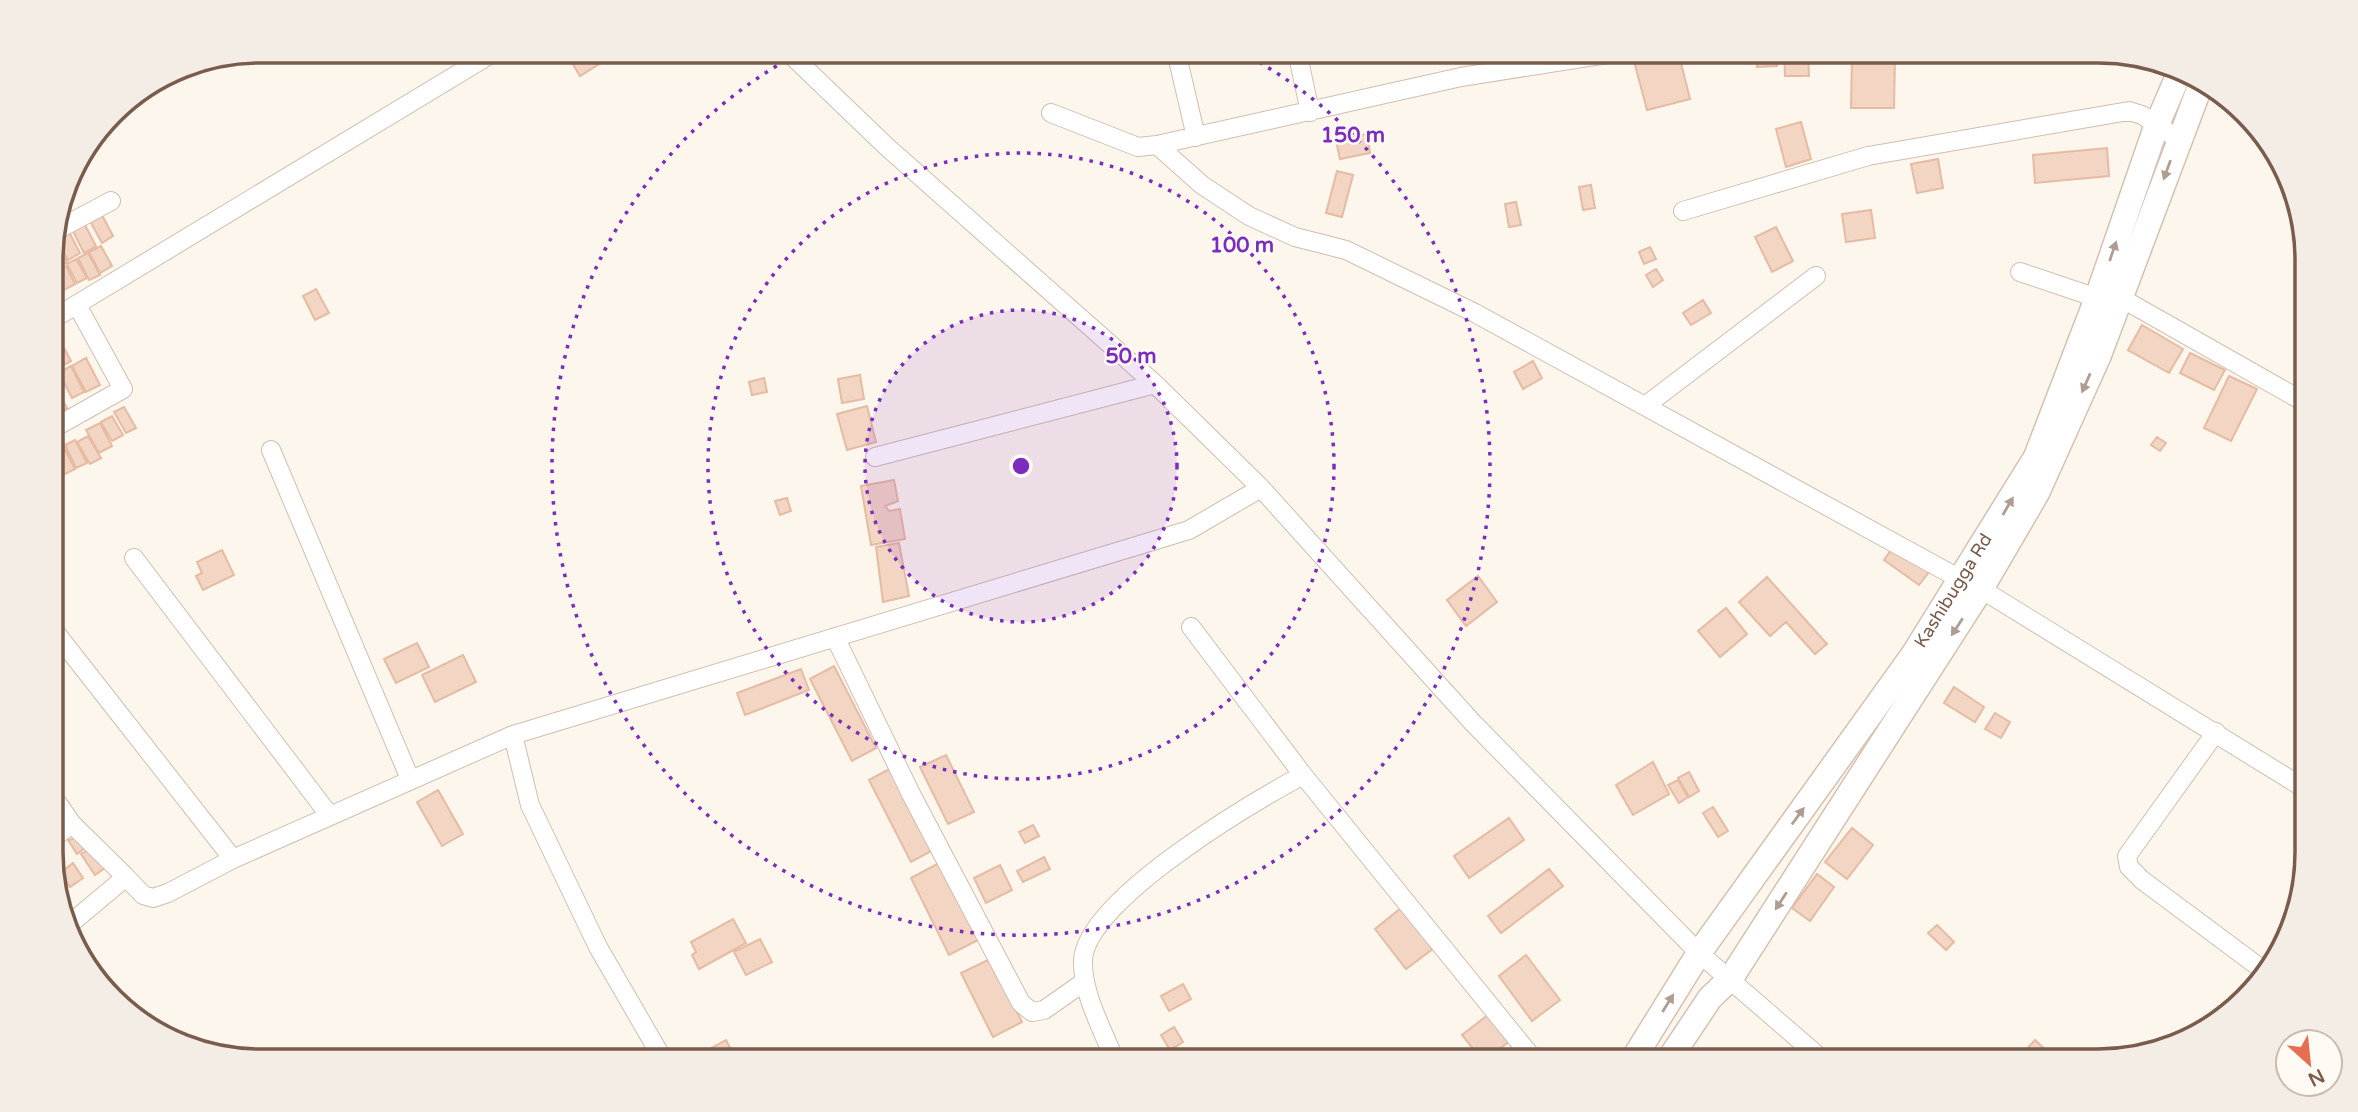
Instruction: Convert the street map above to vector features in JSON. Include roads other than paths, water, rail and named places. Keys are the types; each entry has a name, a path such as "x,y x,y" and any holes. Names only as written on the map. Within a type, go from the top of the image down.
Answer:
{"main road":[{"name":"Kashibugga Rd","path":"2109,298 2156,127 2176,80"},
{"name":"Kashibugga Rd","path":"1639,1049 1699,953 1913,655 1971,584 2037,493 2109,298 2198,91"},
{"name":"Kashibugga Rd","path":"1676,1049 1710,998 1731,978 1971,584"}],"street":[{"path":"63,313 476,63"},
{"path":"800,63 887,147 1156,384 1261,488 1473,723 1699,953 1811,1049"},
{"path":"1180,63 1196,137"},
{"path":"1300,63 1310,112"},
{"path":"1051,113 1138,147 1310,112 1461,76 1547,63"},
{"path":"1683,211 1882,154 2129,111 2142,115 2156,127 2178,139"},
{"path":"1157,145 1202,185 1249,216 1296,237 1346,250 1475,313 1971,584 2295,782"},
{"path":"67,225 111,201"},
{"path":"2020,272 2109,298 2295,397"},
{"path":"1645,406 1816,276"},
{"path":"63,423 123,389 77,304"},
{"path":"875,457 1156,384"},
{"path":"271,450 410,779"},
{"path":"63,811 72,824 143,895 153,898 233,859 513,735 1189,530 1261,488"},
{"path":"134,558 330,816"},
{"path":"1191,627 1303,775 1525,1049"},
{"path":"835,639 980,929 1021,1003 1032,1012 1044,1010 1084,982"},
{"path":"63,642 233,859"},
{"path":"2216,732 2127,856 2129,867 2142,880 2258,966"},
{"path":"513,735 530,805 598,947 657,1049"},
{"path":"1110,1049 1084,982 1083,958 1088,940 1130,894 1201,836 1303,775"},
{"path":"63,830 72,824"},
{"path":"75,919 125,877"}]}
